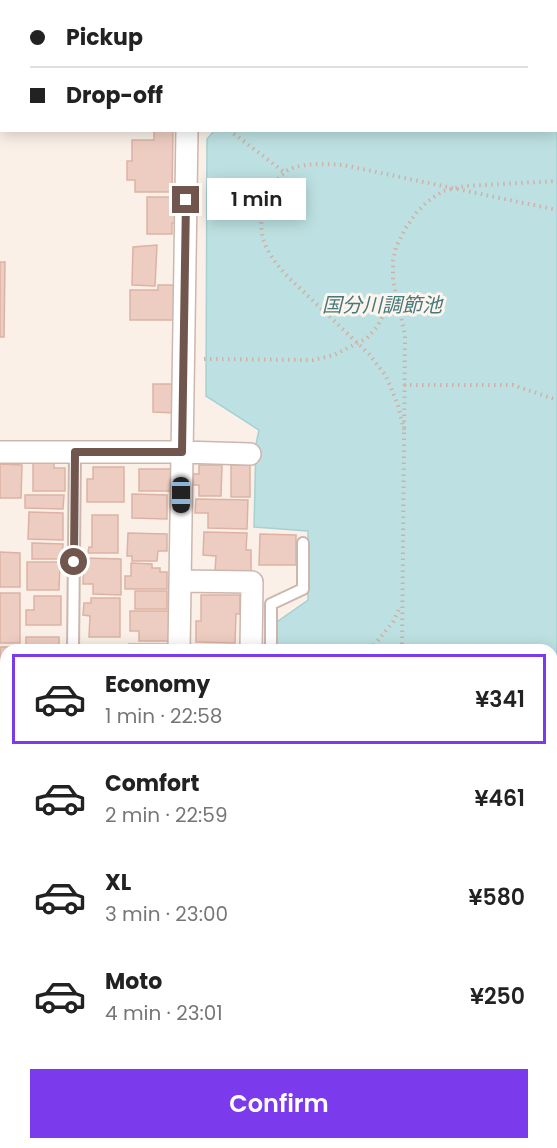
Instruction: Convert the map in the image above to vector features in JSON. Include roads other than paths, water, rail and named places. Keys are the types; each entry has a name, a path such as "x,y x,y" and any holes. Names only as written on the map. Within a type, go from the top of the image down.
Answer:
{"street":[{"path":"179,644 187,132"},
{"path":"0,452 250,454"},
{"path":"180,581 252,582 251,644"}],"lane":[{"path":"73,644 75,452"},
{"path":"271,644 272,604 303,589 303,543"}],"water":[{"name":"国分川調節池","path":"213,132 557,132 557,644 276,644 277,622 308,600 308,531 254,527 256,444 259,430 206,396 207,139"}]}
